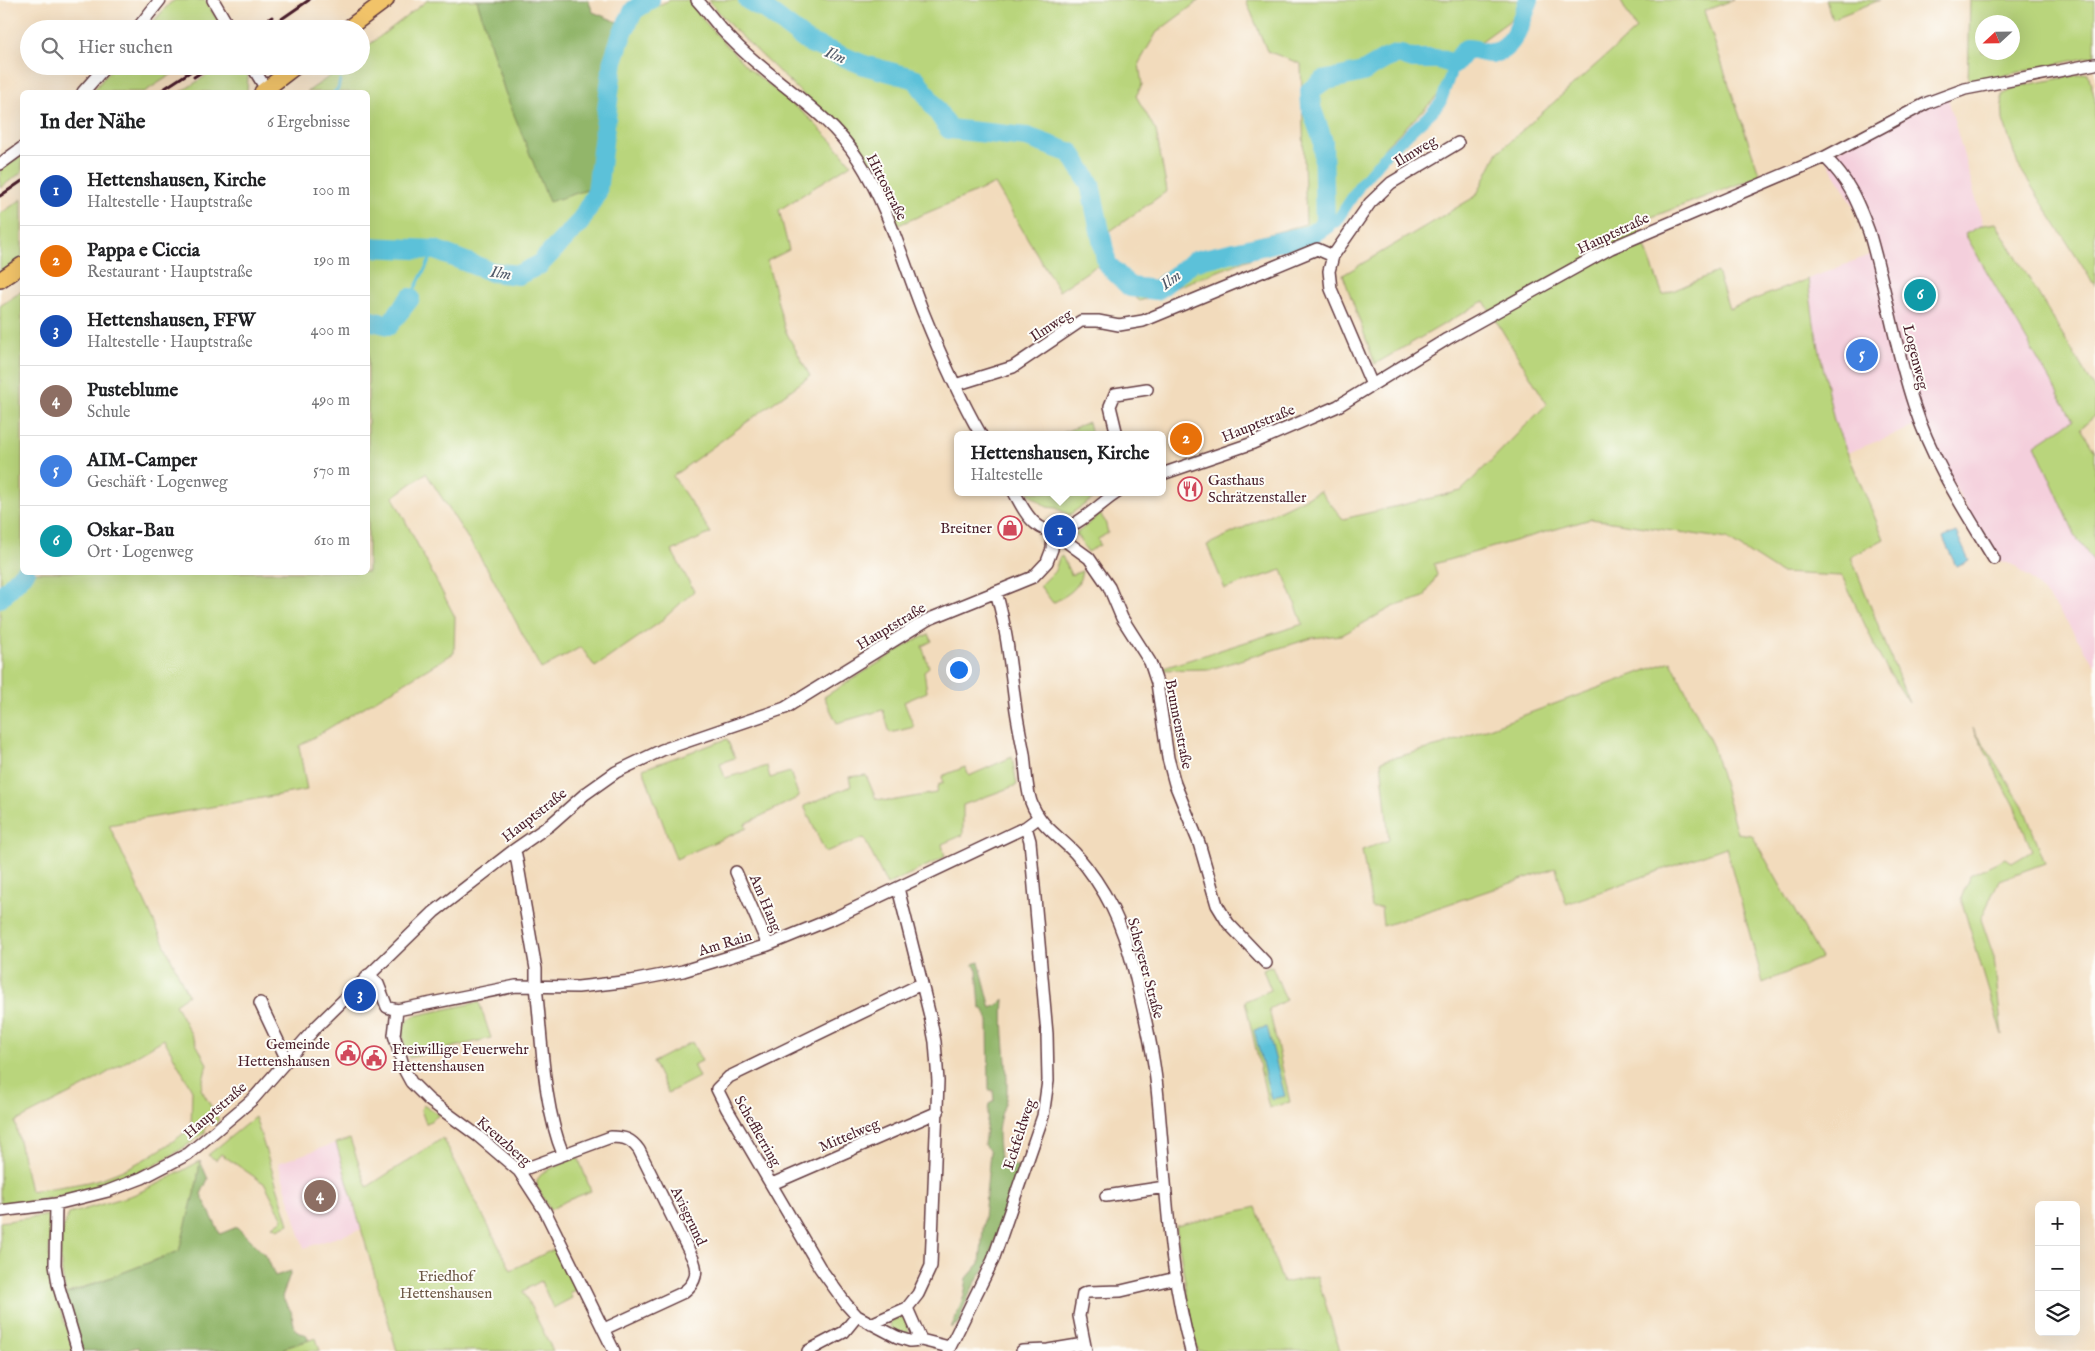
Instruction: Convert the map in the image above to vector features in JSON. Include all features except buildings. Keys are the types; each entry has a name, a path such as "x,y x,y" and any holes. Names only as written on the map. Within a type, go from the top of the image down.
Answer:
{"main road":[{"path":"359,20 386,0"},
{"path":"265,90 284,75"},
{"path":"0,280 20,266"}],"street":[{"path":"143,20 160,0"},
{"path":"213,0 225,20"},
{"name":"Hittostraße","path":"697,0 732,41 808,105 838,134 858,159 888,220 955,385 979,431"},
{"name":"Hauptstraße","path":"1166,473 1253,443 1338,406 1472,324 1611,248 1825,158 1892,120 1927,103 1965,89 2095,64"},
{"path":"84,90 98,75"},
{"path":"256,75 264,90"},
{"name":"Ilmweg","path":"1372,385 1331,289 1330,271 1333,256 1366,207 1391,183 1458,143"},
{"path":"0,164 20,149"},
{"name":"Logenweg","path":"1825,158 1842,174 1855,198 1866,225 1875,253 1909,390 1932,451 1994,559"},
{"name":"Ilmweg","path":"955,385 1013,367 1081,321 1098,321 1118,325 1135,323 1198,299 1266,268 1317,249 1333,256"},
{"path":"1116,431 1110,406 1115,394 1147,389"},
{"path":"1016,496 1026,513 1036,524 1044,530 1053,532 1067,528 1112,496"},
{"name":"Hauptstraße","path":"0,1211 56,1204 92,1196 126,1185 160,1170 188,1154 253,1099 287,1060 368,975 434,912 514,850 550,825 585,794 638,760 785,708 927,620 1022,582 1040,570 1047,562 1052,549 1053,532"},
{"name":"Brunnenstraße","path":"1053,532 1089,558 1109,587 1122,618 1150,662 1157,683 1170,766 1175,784 1200,843 1217,905 1228,923 1266,963"},
{"name":"Scheyerer Straße","path":"996,592 1005,621 1027,784 1031,801 1038,818 1073,852 1098,881 1114,910 1126,939 1152,1049 1176,1278 1191,1351"},
{"name":"Am Rain","path":"396,1010 516,986 578,987 657,977 692,969 768,945 834,918 1026,827 1038,818"},
{"name":"Eckfeldweg","path":"949,1349 993,1260 1043,1116 1047,1095 1047,1025 1030,841 1026,827"},
{"path":"514,850 536,969 536,986 548,1098 553,1125 563,1154"},
{"name":"Am Hang","path":"736,872 768,945"},
{"path":"871,1324 907,1308 918,1294 931,1266 938,1112 935,1042 898,888"},
{"path":"368,975 378,984 387,1007 396,1010"},
{"name":"Schefflerring","path":"921,984 729,1077 717,1089 820,1268 840,1298 857,1316 897,1337 910,1341 921,1340 949,1349"},
{"path":"260,1003 287,1060"},
{"name":"Kreuzberg","path":"396,1010 394,1035 401,1060 411,1082 428,1100 478,1136 519,1171 545,1211 614,1351"},
{"name":"Mittelweg","path":"772,1184 938,1112"},
{"name":"Avisgrund","path":"519,1171 611,1137 623,1137 632,1141 639,1150 696,1267 696,1275 688,1288 604,1329"},
{"path":"1106,1196 1165,1187"},
{"path":"56,1204 55,1265 58,1284 78,1351"},
{"path":"1022,1351 1085,1348 1079,1316 1083,1294 1130,1289 1176,1278"},
{"path":"907,1308 921,1340"},
{"path":"808,1351 844,1332 857,1316"}],"shaded area":[{"path":"1946,91 1983,225 1965,235 2073,420 2035,445 2076,537 2095,563 2095,665 2055,605 2029,577 2013,565 1994,559 1921,424 1847,453 1834,421 1814,323 1808,279 1875,253 1869,232 1825,157 1869,133 1867,127 1913,103"},
{"path":"336,1143 362,1229 304,1248 278,1163"}],"green space":[{"path":"175,0 205,0 217,20 155,20"},
{"path":"428,0 477,0 505,92 590,188 620,23 670,0 688,0 705,22 747,67 807,116 833,142 851,164 779,210 789,250 767,261 785,330 810,376 673,476 711,533 672,551 694,591 659,623 595,667 581,647 541,669 490,573 426,473 393,497 455,617 454,653 299,746 307,790 109,825 188,995 175,1004 207,1064 201,1089 219,1120 214,1125 209,1124 205,1127 205,1132 182,1149 158,1163 108,1184 55,1197 0,1206 0,306 20,292 20,575 370,575 370,90 310,90 332,75 370,75 370,44","holes":["164,1039 192,1090 191,1128 155,1153 116,1173 88,1182 30,1191 15,1122 85,1086"]},
{"path":"477,0 588,0 593,12 620,23 590,189 549,202 505,92"},
{"path":"708,0 1200,0 1157,32 1139,63 1142,85 1136,96 1156,131 1167,191 1106,234 1109,256 1137,283 1155,284 1187,257 1306,224 1301,64 1267,51 1246,0 1538,0 1458,58 1444,90 1386,146 1328,229 1140,301 1096,266 1059,291 995,184 896,226 865,158 855,144 732,27"},
{"path":"1620,0 1733,0 1704,11 1760,176 1636,223 1663,295 1717,272 1729,309 1808,279 1814,323 1834,421 1884,539 1851,557 1909,703 1881,659 1842,576 1780,573 1727,539 1591,519 1434,564 1437,575 1424,597 1393,607 1342,635 1312,638 1211,669 1157,670 1303,624 1282,570 1225,589 1207,545 1320,491 1343,519 1461,491 1547,404 1484,301 1375,364 1343,275 1476,196 1498,152 1636,29"},
{"path":"1826,0 1880,0 1832,19"},
{"path":"1970,0 2095,0 2095,56 1968,83"},
{"path":"2088,73 2095,99 2095,286 2018,165 2003,120 2002,95 2020,86"},
{"path":"106,75 171,75 147,90 94,90"},
{"path":"207,75 248,75 247,90 184,90"},
{"path":"20,156 20,173 0,188 0,170"},
{"path":"20,200 20,259 0,273 0,214"},
{"path":"1996,223 2095,389 2095,416 2081,428 2095,451 2095,563 2076,537 2035,445 2073,420 1965,234 1983,225"},
{"path":"1088,422 1090,431 1067,431"},
{"path":"1032,496 1097,496 1069,515 1056,508 1047,507"},
{"path":"1100,514 1105,521 1108,533 1098,539 1100,545 1088,552 1076,534"},
{"path":"1062,556 1071,575 1082,571 1081,577 1068,594 1053,603 1040,586 1055,571 1059,558"},
{"path":"929,634 932,641 922,646 929,667 924,671 927,692 904,702 914,727 890,733 883,710 837,723 824,697 912,642"},
{"path":"1671,661 1713,747 1737,833 1752,835 1821,958 1763,983 1726,847 1566,904 1556,868 1383,926 1381,907 1372,908 1362,850 1389,840 1381,761 1443,745"},
{"path":"1973,728 2023,806 2045,863 1999,880 1981,919 1994,957 2002,1035 1961,899 1970,875 2005,858 2012,863 2032,851 2014,806"},
{"path":"727,739 735,758 720,763 725,778 767,766 770,778 790,772 799,797 745,824 747,828 676,859 643,769"},
{"path":"1012,757 1017,785 963,805 963,835 942,844 945,857 887,885 864,838 825,852 804,806 851,786 849,777 866,775 876,799 890,801 936,793 938,785 943,783 942,776 965,767 969,776"},
{"path":"979,962 991,1008 998,1005 1004,999 1003,1023 1007,1092 998,1130 1001,1165 1019,1166 987,1265 974,1285 963,1309 960,1322 951,1328 964,1296 967,1278 980,1263 990,1151 984,1145 989,1104 994,1101 993,1090 989,1090 988,1021 984,1010 980,1008 977,970 973,964"},
{"path":"1272,966 1286,1000 1269,1009 1290,1102 1269,1108 1245,1001 1271,990 1263,970"},
{"path":"479,1002 491,1038 409,1058 402,1034 404,1025 408,1020 414,1016"},
{"path":"692,1042 702,1061 693,1065 699,1077 668,1093 653,1062"},
{"path":"423,1105 439,1115 426,1124 421,1110"},
{"path":"255,1117 289,1224 278,1229 273,1226 283,1219 265,1184 221,1154 216,1160 208,1155"},
{"name":"Friedhof Hettenshausen","path":"443,1138 511,1270 556,1248 576,1290 570,1292 572,1298 553,1308 541,1281 523,1291 553,1351 397,1351 336,1143 350,1139 367,1187"},
{"path":"578,1157 591,1191 550,1210 537,1187 537,1180 543,1172"},
{"path":"200,1161 197,1182 180,1251 66,1294 60,1253 62,1233 69,1214 133,1195 162,1182"},
{"path":"200,1161 208,1179 201,1194 220,1234 237,1227 267,1257 275,1276 291,1271 282,1297 291,1311 295,1329 299,1333 305,1334 309,1340 284,1348 284,1351 140,1351 139,1347 120,1351 78,1351 62,1296 179,1251 197,1182"},
{"path":"1256,1207 1283,1283 1317,1276 1340,1351 1198,1351 1194,1338 1176,1226"},
{"path":"51,1215 49,1257 52,1283 74,1351 0,1351 0,1222"},
{"path":"900,1316 905,1320 909,1333 907,1334 891,1329 890,1322"},
{"path":"316,1338 320,1351 284,1351 284,1348"}],"water":[{"path":"1956,532 1969,561 1956,566 1943,538"},
{"path":"1267,1027 1285,1096 1271,1099 1254,1030"}],"waterway":[{"name":"Ilm","path":"370,247 435,250 492,272 518,275 539,265 580,222 597,192 613,61 622,34 634,10 650,0"},
{"name":"Ilm","path":"748,0 766,10 808,42 864,65 916,79 949,129 1027,137 1071,153 1090,184 1107,264 1130,287 1157,290 1194,261 1310,235 1325,225 1323,141 1311,107 1310,91 1323,81 1363,72 1395,55 1413,59 1438,59 1454,64 1466,49 1490,53 1501,51 1517,32 1529,0"},
{"path":"1325,225 1336,222 1362,182 1386,154 1441,102 1454,64"},
{"path":"337,90 340,80"},
{"name":"Ilm","path":"410,298 435,250"},
{"name":"Ilm","path":"370,320 389,325 410,298"},
{"name":"Ilm","path":"0,598 22,575"}],"railway":[{"path":"280,20 309,0"},
{"path":"268,20 272,17"},
{"path":"162,90 185,75"},
{"path":"0,196 20,182"}],"place":[{"name":"Oskar-Bau","path":"1920,295"},
{"name":"AIM-Camper","path":"1862,355"},
{"name":"Pappa e Ciccia","path":"1186,439"},
{"name":"Gasthaus Schrätzenstaller","path":"1190,489"},
{"name":"Breitner","path":"1010,528"},
{"name":"Hettenshausen, Kirche","path":"1060,531"},
{"name":"Hettenshausen, FFW","path":"360,995"},
{"name":"Gemeinde Hettenshausen","path":"348,1053"},
{"name":"Freiwillige Feuerwehr Hettenshausen","path":"374,1058"},
{"name":"Pusteblume","path":"320,1196"}]}
